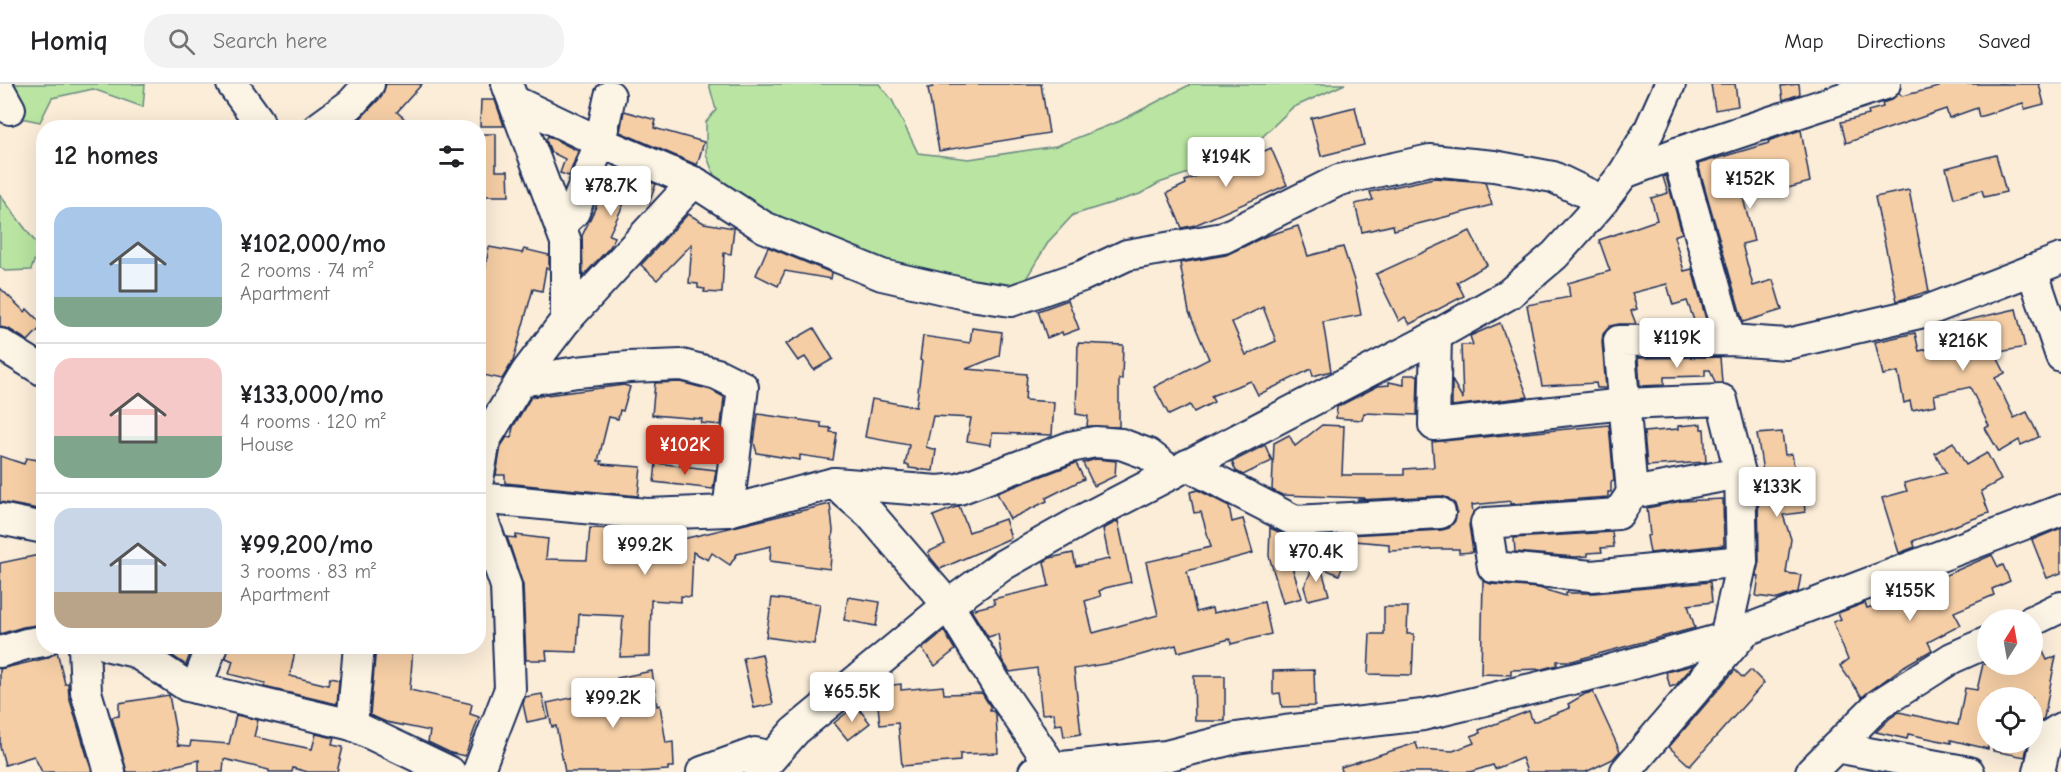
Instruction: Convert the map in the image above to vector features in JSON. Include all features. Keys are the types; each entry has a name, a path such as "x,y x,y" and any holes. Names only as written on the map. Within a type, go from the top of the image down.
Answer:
{"street":[{"path":"232,84 258,120"},
{"path":"329,120 351,104 369,84"},
{"path":"702,772 756,753 765,765 795,731 948,605 1003,565 1086,518 1436,336 1509,294 1555,255 1624,173 1649,131 1670,84"},
{"path":"1624,173 1677,153 1885,84"},
{"path":"510,93 600,142 696,183 764,227 882,275 1011,302 1082,276 1127,255 1223,238 1339,180 1430,160 1494,166 1553,177 1602,201"},
{"path":"510,93 566,242 566,320"},
{"path":"560,225 574,212 600,142 610,96"},
{"path":"1677,153 1730,340"},
{"path":"486,438 521,381 566,320 689,187 696,183"},
{"path":"1742,561 1592,576 1493,567 1486,523 1618,514 1632,493 1619,341 1730,340 1786,344 1912,314 2061,260"},
{"path":"2032,270 2061,356"},
{"path":"1436,336 1434,425 1624,404 1722,400 1740,473 1742,561 1736,634 1626,772"},
{"path":"0,344 36,366"},
{"path":"521,381 577,372 682,365 717,374 743,387 728,511"},
{"path":"486,499 647,514 728,511 834,483 938,491 959,489 1070,447 1095,442 1121,444 1148,454 1295,521 1440,513"},
{"path":"1632,493 1740,473"},
{"path":"834,483 870,514 948,605 1002,693 1044,770 1178,764 1236,738 1423,715 1610,670 1736,634 2061,510"},
{"path":"0,519 36,526"},
{"path":"478,772 510,689 506,586 486,529"},
{"path":"2043,616 2061,607"},
{"path":"0,652 36,642"},
{"path":"1811,772 1878,705 1953,658 1977,647"},
{"path":"84,654 86,692 110,772"},
{"path":"138,654 188,686 352,725 450,772"},
{"path":"196,688 209,654"},
{"path":"352,725 358,654"},
{"path":"2039,772 2047,737 2061,728"},
{"path":"1836,747 1969,772"}],"green space":[{"path":"13,84 145,84 143,107 93,89 52,98 41,120 21,118"},
{"path":"709,84 879,84 892,100 918,153 969,159 1056,146 1120,121 1191,84 1345,84 1292,108 1253,146 1218,163 1159,183 1140,194 1073,215 1049,241 1018,292 910,274 725,204 706,154 706,122 716,110"},
{"path":"0,195 36,243 36,256 31,270 5,271 0,267"}],"building":[{"path":"386,84 422,84 397,112 406,120 359,120 382,96"},
{"path":"932,84 1041,84 1049,133 939,151 928,88 933,87"},
{"path":"1711,84 1735,84 1738,106 1715,110"},
{"path":"1799,84 1800,94 1783,100 1781,86"},
{"path":"1938,84 2039,84 2044,104 2025,109 2023,103 1979,117 1977,108 1949,118 1946,109 1846,143 1841,122 1869,115 1868,111 1883,107 1882,103 1891,100 1899,93 1902,96 1939,87"},
{"path":"481,100 495,100 504,126 486,126 486,120 480,120"},
{"path":"1355,107 1364,145 1321,156 1311,118"},
{"path":"624,111 656,120 654,128 704,142 697,165 620,132"},
{"path":"1801,130 1810,182 1784,189 1781,178 1741,190 1754,241 1742,244 1753,286 1773,280 1782,310 1743,322 1698,164 1769,143 1768,141"},
{"path":"486,134 496,134 496,171 508,171 509,196 486,196"},
{"path":"548,136 578,151 569,176 560,173 565,159 551,152 546,140"},
{"path":"1271,148 1287,185 1195,225 1182,228 1167,193 1186,184 1185,181 1242,156 1244,160"},
{"path":"1996,155 2006,192 1984,197 1982,190 1954,198 1946,168"},
{"path":"621,170 656,184 649,203 628,195 609,235 615,237 610,247 583,276 582,236 600,198 608,203"},
{"path":"1666,176 1682,233 1674,236 1684,271 1692,269 1707,323 1695,323 1687,301 1673,305 1667,284 1632,293 1637,309 1631,311 1636,324 1610,326 1603,334 1606,388 1597,388 1596,383 1542,386 1527,305 1570,297 1568,283 1610,271 1599,240 1657,220 1651,198 1668,193 1663,177"},
{"path":"1434,178 1485,182 1492,205 1394,230 1393,225 1362,232 1355,204 1373,200 1370,192"},
{"path":"1909,190 1929,291 1897,301 1875,197"},
{"path":"688,214 704,223 734,228 731,254 724,253 722,293 704,292 705,289 698,288 698,284 689,283 692,244 657,280 641,265"},
{"path":"1298,226 1308,256 1343,247 1355,284 1361,315 1323,322 1331,371 1313,376 1311,369 1258,395 1251,381 1211,396 1214,402 1194,412 1190,405 1169,415 1154,387 1209,359 1189,312 1180,263 1226,255 1266,236","holes":["1263,307 1276,341 1246,355 1232,322"]},
{"path":"1470,231 1487,265 1457,282 1464,296 1410,324 1405,317 1399,321 1376,274"},
{"path":"489,247 522,253 524,249 549,255 549,269 546,268 542,291 533,289 513,361 502,379 486,376 486,265"},
{"path":"768,247 832,273 831,279 785,271 778,286 756,275"},
{"path":"0,288 25,312 27,309 36,318 36,332 28,341 9,329 0,327"},
{"path":"1068,300 1079,329 1047,338 1038,311"},
{"path":"2016,309 2025,347 1995,353 2005,373 1995,378 2014,418 2027,412 2039,437 2021,445 2019,440 1999,452 1985,428 1989,426 1970,387 1934,395 1936,405 1912,410 1910,401 1904,403 1898,372 1883,375 1875,342 1915,333 1919,351 1961,341 1955,323"},
{"path":"1500,323 1528,397 1452,406 1452,380 1463,399 1461,345 1473,345 1470,336"},
{"path":"814,328 833,359 814,370 805,357 798,361 786,344"},
{"path":"972,328 1002,332 999,356 966,369 1027,374 1025,400 1054,402 1052,435 992,433 991,445 967,441 971,418 933,416 926,447 936,450 933,471 909,468 909,465 905,465 909,445 865,437 872,399 916,407 923,336 970,343"},
{"path":"1078,343 1123,345 1122,379 1119,379 1119,427 1087,426 1088,416 1076,414"},
{"path":"1720,357 1722,383 1715,383 1710,370 1705,370 1705,376 1664,377 1664,385 1640,386 1638,358"},
{"path":"1404,375 1418,375 1417,415 1364,413 1362,420 1336,418 1337,407 1378,386 1389,385 1389,382 1404,385"},
{"path":"680,382 711,390 724,397 721,425 701,423 702,419 652,415 655,383"},
{"path":"624,385 630,387 623,411 620,410 618,419 609,417 598,461 602,461 601,464 641,467 638,496 505,483 505,475 496,475 501,446 507,437 511,438 513,427 531,397"},
{"path":"758,414 821,423 821,427 831,428 830,432 837,433 833,460 800,455 800,460 757,453 754,443"},
{"path":"1701,424 1701,429 1704,429 1706,462 1647,466 1644,432"},
{"path":"1322,425 1344,426 1342,475 1404,475 1404,469 1434,467 1432,442 1609,425 1614,481 1611,482 1611,492 1608,492 1608,497 1472,505 1473,513 1469,525 1473,552 1459,553 1459,549 1389,551 1389,544 1354,541 1339,575 1325,569 1328,536 1442,530 1449,528 1455,521 1457,511 1455,504 1448,498 1440,496 1357,500 1365,498 1282,495 1272,490 1274,443 1289,435 1295,446"},
{"path":"1782,432 1785,455 1792,454 1796,478 1802,478 1805,512 1783,515 1791,539 1786,573 1801,575 1798,592 1778,599 1756,596 1759,576 1756,576 1759,561 1758,485 1765,484 1757,434"},
{"path":"1953,442 1966,465 1987,453 2001,480 1981,491 1989,513 1913,541 1915,547 1899,553 1882,498 1907,491 1904,483 1946,473 1935,453"},
{"path":"1265,445 1272,461 1243,475 1236,471 1232,462"},
{"path":"0,456 24,464 26,458 36,460 36,509 0,502"},
{"path":"1096,459 1116,461 1115,476 1094,486 1083,463"},
{"path":"656,463 716,470 713,489 654,482"},
{"path":"1076,463 1084,479 1010,519 997,493"},
{"path":"1198,490 1229,506 1232,522 1243,519 1253,553 1187,571 1196,612 1212,608 1213,613 1264,602 1271,634 1231,644 1230,639 1178,652 1176,645 1116,662 1074,669 1081,734 1064,737 1062,724 1055,725 1054,713 1042,714 1037,668 1010,672 1002,660 998,634 988,637 971,610 995,604 993,599 1049,586 1044,562 1050,558 1073,553 1076,566 1109,559 1103,529 1118,521 1131,582 1105,588 1099,591 1101,596 1085,601 1093,633 1158,615 1146,562 1211,547 1201,512 1194,513 1190,492"},
{"path":"1723,499 1724,545 1650,553 1647,536 1650,535 1647,508 1681,501"},
{"path":"830,504 833,530 830,569 770,561 771,546 737,554 730,565 712,553 708,560 693,552 691,597 681,596 681,602 651,600 650,656 620,657 623,616 579,614 577,652 546,651 547,660 526,660 523,585 507,537 516,538 516,535 548,539 546,559 587,560 590,528 618,529 624,553"},
{"path":"959,506 969,532 1005,519 1011,538 940,569 928,552 945,544 933,516"},
{"path":"1270,528 1281,533 1302,598 1283,603 1269,556"},
{"path":"2061,528 2061,573 2047,578 2032,540"},
{"path":"1612,532 1614,547 1601,548 1602,552 1588,553 1588,556 1515,552 1514,538"},
{"path":"1992,555 1998,567 2003,565 2010,581 1992,589 1994,595 1954,612 1961,625 1928,642 1932,650 1906,665 1862,697 1840,666 1848,660 1833,622 1841,619 1838,613 1865,603 1867,608 1907,596 1904,588 1936,576 1937,579"},
{"path":"36,556 36,625 0,634 0,563"},
{"path":"1318,556 1329,595 1308,600 1304,587"},
{"path":"1483,581 1491,584 1539,588 1566,596 1566,593 1594,593 1710,582 1712,602 1688,605 1695,628 1572,661 1557,661 1557,665 1542,669 1511,670 1511,675 1481,674"},
{"path":"848,597 880,602 876,626 844,620"},
{"path":"772,598 820,604 814,644 766,637"},
{"path":"1384,607 1408,607 1407,634 1414,634 1412,675 1368,674 1370,634 1384,634"},
{"path":"944,631 955,650 935,666 922,649"},
{"path":"2043,652 2047,660 2056,656 2043,719 2043,687 1978,687 1980,675 2043,675"},
{"path":"58,654 92,772 42,772 34,756 5,765 0,747 0,669"},
{"path":"170,654 190,654 186,665"},
{"path":"227,654 294,654 290,676 328,685 330,678 339,680 337,704 264,687 265,683 229,674 233,661 226,658"},
{"path":"375,654 412,654 410,690 472,704 470,714 479,717 465,756 451,753 428,742 430,731 386,722 370,715"},
{"path":"762,654 773,704 754,708 743,658"},
{"path":"1694,665 1676,685 1670,687 1666,672"},
{"path":"1314,670 1315,706 1282,707 1280,693 1273,694 1273,671"},
{"path":"1735,670 1743,678 1751,670 1764,683 1690,766 1669,747"},
{"path":"652,671 666,743 673,742 674,767 668,767 668,770 638,772 565,772 556,726 552,727 547,703 590,694 590,690 619,687 617,678"},
{"path":"1194,676 1225,676 1225,721 1195,721"},
{"path":"901,684 901,690 943,686 944,694 982,693 990,706 990,711 996,715 998,753 960,754 960,761 902,766 898,723 880,725 876,687"},
{"path":"1965,688 1977,690 1977,746 1951,740 1951,743 1908,734 1907,739 1876,732 1899,712 1958,725"},
{"path":"1593,692 1620,751 1613,759 1586,772 1527,772 1522,758 1495,769 1493,765 1470,772 1342,772 1341,767 1416,743 1418,749 1453,751 1474,743 1471,736 1480,733 1479,730 1529,711 1533,722 1570,708 1568,704"},
{"path":"542,694 547,718 527,722 523,704 525,697"},
{"path":"169,695 178,745 190,746 191,741 229,744 236,715 258,720 254,737 312,749 316,734 334,738 332,745 343,747 337,772 308,772 293,768 292,772 269,772 269,770 224,759 223,772 199,772 199,760 147,772 127,772 112,717 119,716 119,703"},
{"path":"856,705 870,723 848,740 834,723"},
{"path":"2004,753 2026,753 2025,757"}]}
